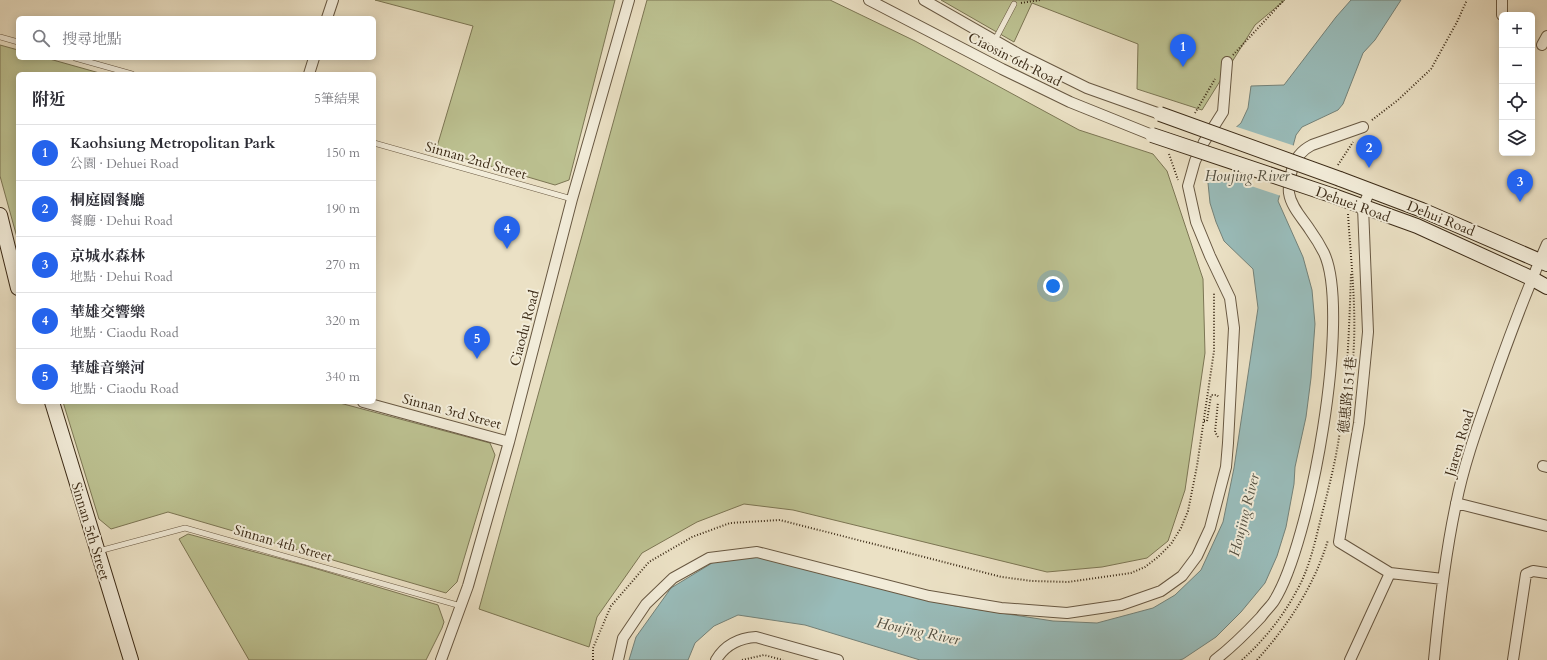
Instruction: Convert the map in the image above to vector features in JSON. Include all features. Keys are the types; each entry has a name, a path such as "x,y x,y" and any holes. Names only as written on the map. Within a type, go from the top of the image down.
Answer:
{"street":[{"path":"328,16 333,0"},
{"name":"Ciaodu Road","path":"440,660 468,586 509,442 572,199 629,0"},
{"name":"Ciaosin 6th Road","path":"869,0 1070,102 1152,135"},
{"name":"Ciaosin 6th Road","path":"924,0 1022,56 1087,88 1160,114"},
{"path":"1502,0 1502,12"},
{"path":"310,72 313,60"},
{"path":"618,660 623,638 646,604 673,578 709,558 757,552 929,596 1001,608 1060,613 1121,605 1161,591 1182,576 1200,549 1210,528 1226,467 1234,328 1230,298 1196,222 1188,186 1195,161 1204,142 1223,112 1227,62"},
{"name":"Dehuei Road","path":"1160,114 1338,173"},
{"path":"1215,660 1246,633 1274,601 1284,582 1307,507 1324,418 1331,370 1333,325 1330,273 1324,254 1311,231 1295,208 1289,195 1290,176 1297,158 1305,149 1312,145 1363,127"},
{"name":"Dehuei Road","path":"1152,135 1334,196 1363,208 1417,226 1531,278 1547,287"},
{"name":"Dehui Road","path":"1338,173 1370,190 1422,210 1543,262"},
{"name":"德惠路151巷","path":"1370,190 1363,208 1368,332 1359,423 1339,542 1390,573"},
{"path":"0,215 16,280"},
{"name":"Jiaren Road","path":"1434,660 1443,580 1456,503 1476,432 1510,334 1531,278 1543,262 1547,244"},
{"name":"Sinnan 5th Street","path":"53,404 131,660"},
{"name":"Sinnan 3rd Street","path":"370,404 509,442"},
{"path":"1456,503 1547,526"},
{"path":"1513,660 1526,574 1533,571 1547,573"},
{"path":"1350,660 1390,573 1443,580"},
{"path":"716,660 728,645 746,637 756,637 838,660"}],"lane":[{"path":"995,40 1014,4"},
{"path":"0,37 16,41"},
{"path":"82,60 125,72"},
{"name":"Sinnan 2nd Street","path":"376,144 572,199"},
{"name":"Sinnan 4th Street","path":"98,551 185,528 461,606"}],"path":[{"path":"1194,115 1220,70 1284,0"},
{"path":"1338,173 1363,127 1398,100 1431,69 1457,22 1467,0"},
{"path":"1169,155 1179,182"},
{"path":"593,660 594,648 611,606 649,562 692,537 730,523 780,520 1002,577 1032,581 1068,582 1130,573 1145,566 1158,557 1171,544 1181,528 1188,511 1197,466 1214,351 1214,292"},
{"path":"1204,421 1207,421 1211,395 1217,395 1219,397 1215,432 1216,436 1228,443"},
{"path":"742,660 764,655 783,660"}],"green space":[{"path":"375,0 615,0 569,180 555,185 436,150 473,26"},
{"path":"647,0 830,0 915,41 1079,130 1153,154 1167,171 1203,279 1205,353 1185,490 1168,541 1147,558 1102,567 1047,572 793,510 744,504 697,522 642,553 597,617 589,647 479,609"},
{"path":"941,0 1285,0 1255,25 1202,110 1137,89 1138,44 1032,3 1014,42"},
{"path":"0,45 16,49 16,60 53,60 96,72 16,72 16,234 0,176"},
{"path":"64,404 344,404 490,443 495,455 457,582 446,593 168,512 111,529 99,519"},
{"path":"188,534 307,566 438,605 444,622 442,628 426,660 249,660 179,539"}],"water":[{"name":"Houjing River","path":"1351,0 1401,0 1375,40 1363,53 1343,104 1338,110 1302,127 1296,135 1278,201 1303,257 1312,290 1315,324 1311,378 1306,417 1295,467 1294,484 1286,527 1277,556 1265,583 1241,612 1216,637 1183,659 1179,660 920,660 805,625 738,615 714,626 695,643 688,660 629,660 636,637 671,588 717,560 763,557 955,606 1053,621 1097,623 1153,608 1175,595 1201,570 1223,522 1234,468 1258,308 1253,269 1224,241 1210,203 1208,183 1215,157 1226,136 1241,123 1248,108 1251,86 1284,85 1336,17"}],"pier":[{"path":"1234,126 1295,146 1281,196 1209,172 1213,156 1224,135"}],"place":[{"name":"Kaohsiung Metropolitan Park","path":"1183,67"},
{"name":"桐庭園餐廳","path":"1369,168"},
{"name":"京城水森林","path":"1520,202"},
{"name":"華雄交響樂","path":"507,249"},
{"name":"華雄音樂河","path":"477,359"}]}
